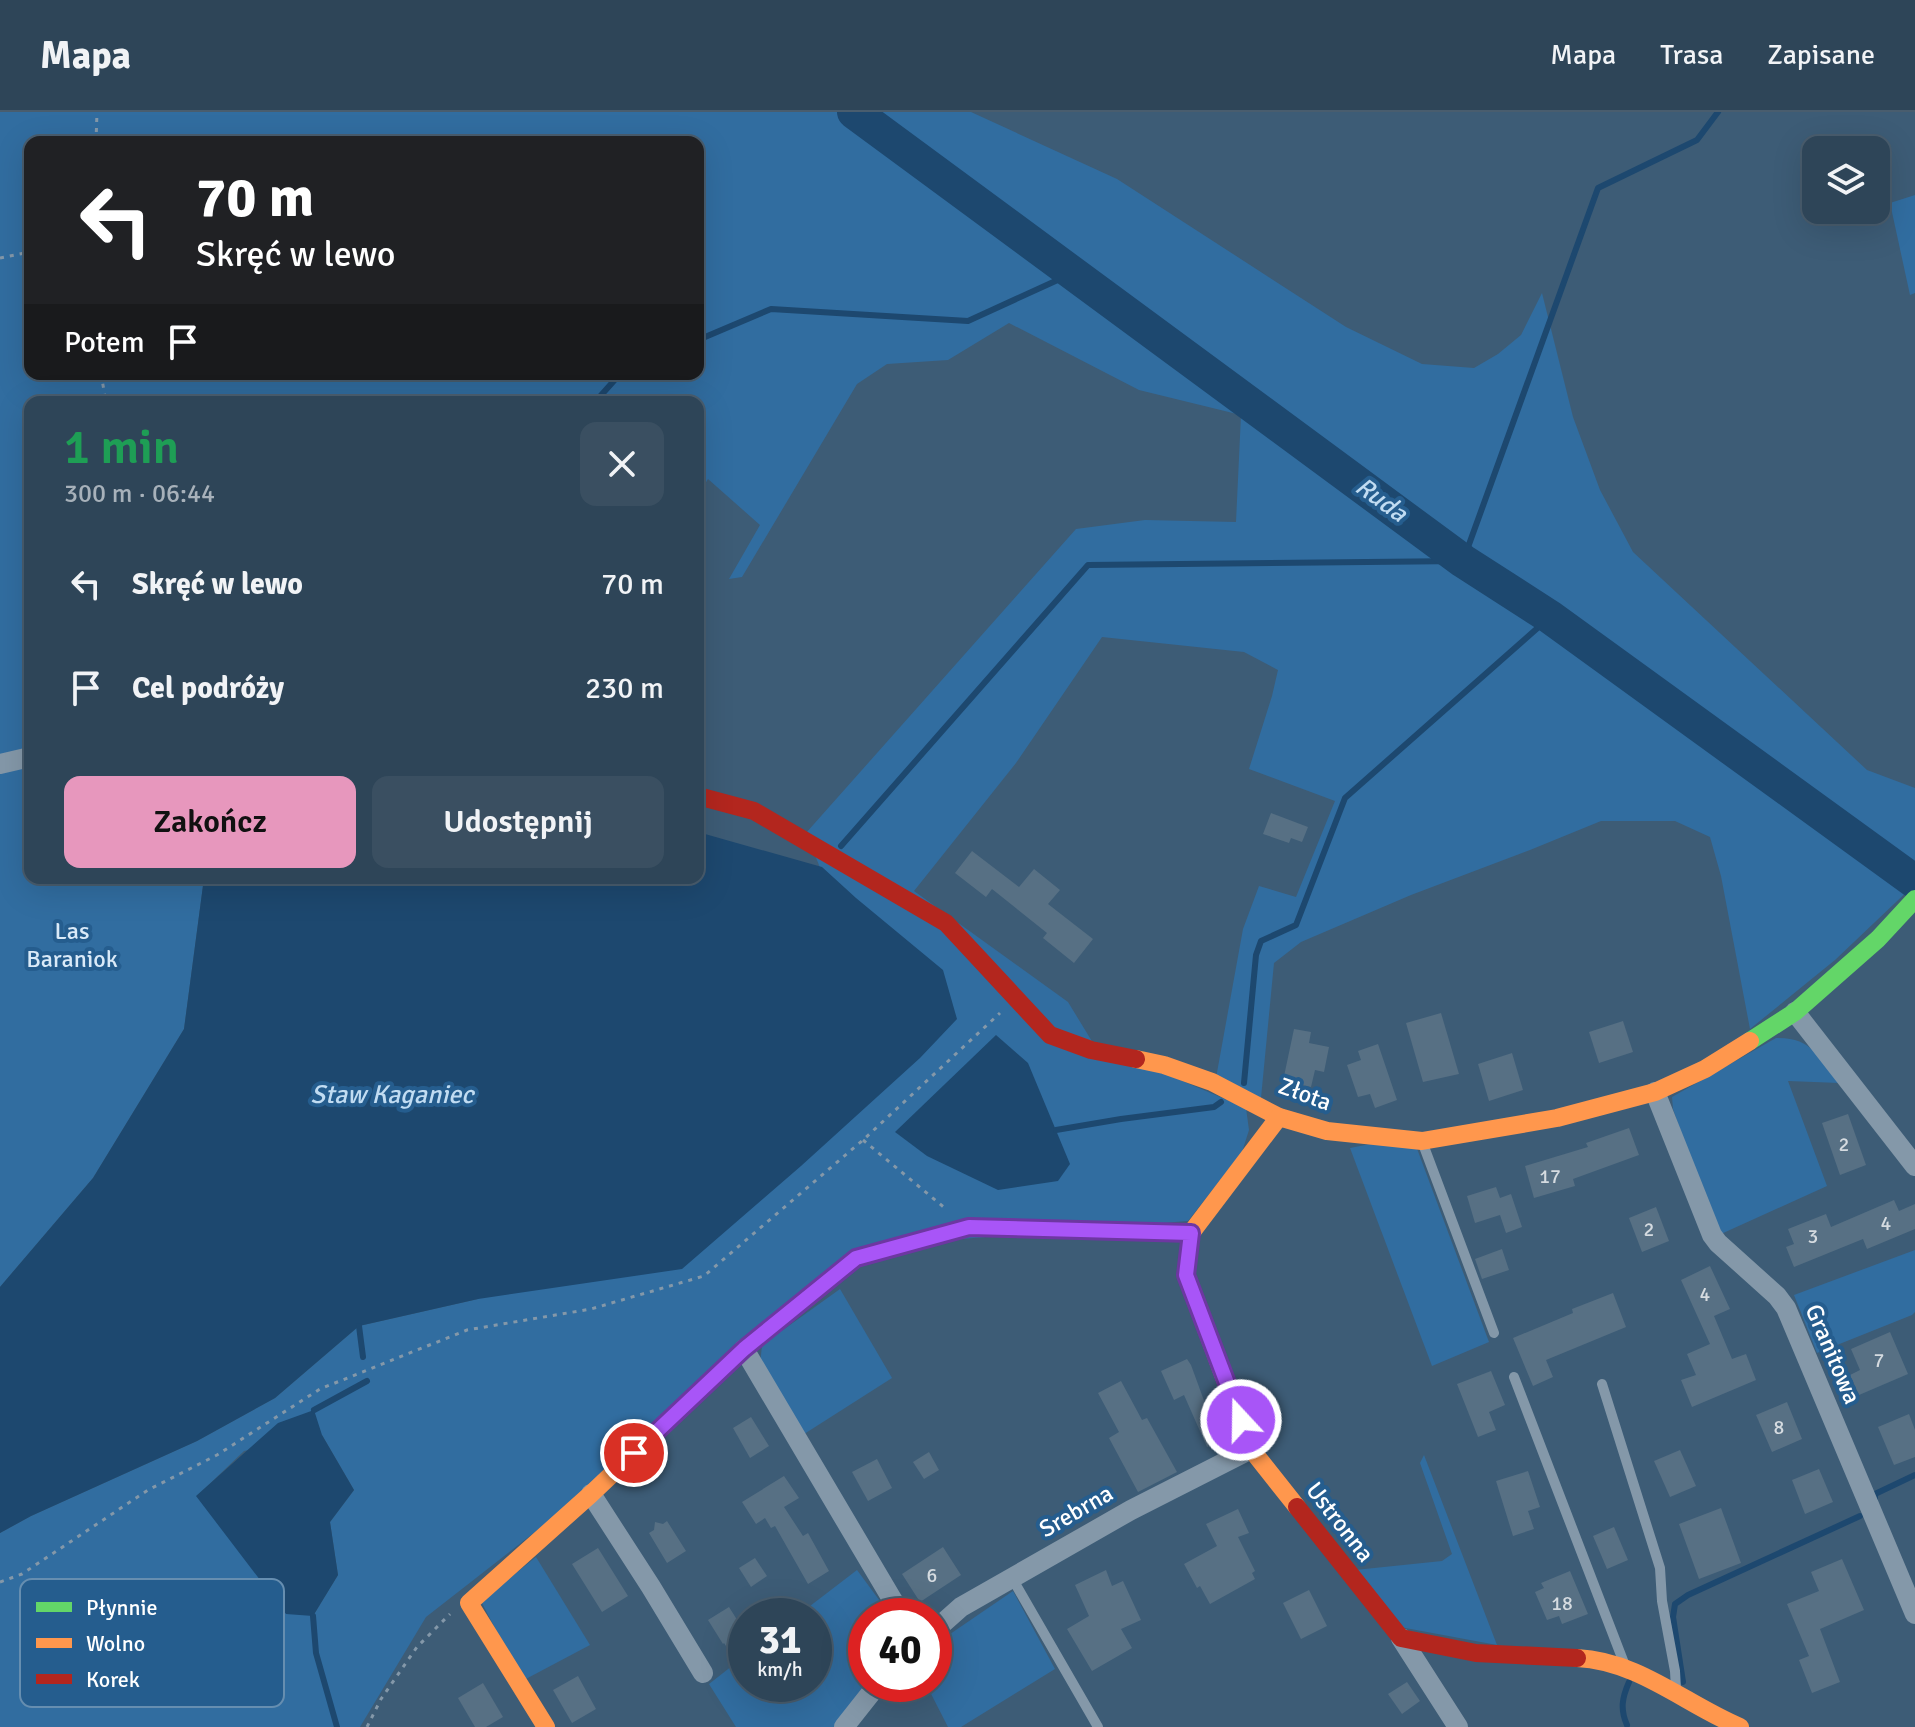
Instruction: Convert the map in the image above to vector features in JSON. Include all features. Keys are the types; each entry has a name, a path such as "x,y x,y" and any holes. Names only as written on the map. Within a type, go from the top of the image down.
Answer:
{"street":[{"path":"0,764 24,758"},
{"name":"Złota","path":"704,798 754,811 946,923 1050,1035 1091,1050 1164,1065 1212,1082 1279,1117 1327,1131 1422,1141 1557,1118 1655,1092 1705,1069 1795,1012 1878,939 1915,899"},
{"path":"1795,1012 1915,1166"},
{"name":"Granitowa","path":"1655,1092 1712,1235 1786,1308 1915,1614"},
{"path":"546,1727 469,1603 591,1494 744,1349 856,1258 969,1227 1191,1233 1279,1117"},
{"name":"Ustronna","path":"1191,1233 1186,1275 1251,1449 1401,1638"},
{"path":"744,1349 891,1598"},
{"name":"Srebrna","path":"952,1615 1131,1510 1251,1449"},
{"path":"591,1494 703,1673"},
{"path":"1401,1638 1476,1653 1596,1659 1637,1672 1740,1727"},
{"path":"1401,1638 1458,1727"},
{"path":"844,1727 864,1702"}],"lane":[{"path":"1422,1141 1494,1333"},
{"path":"1514,1377 1626,1668"},
{"path":"1602,1384 1660,1568 1677,1695"},
{"path":"1012,1578 1098,1727"}],"path":[{"path":"96,136 97,112"},
{"path":"0,258 24,253"},
{"path":"0,1582 22,1574 148,1490 217,1455 320,1389 467,1330 591,1309 704,1276 863,1140 1015,999"},
{"path":"863,1140 969,1227"},
{"path":"367,1727 381,1699 417,1647 461,1603 469,1603"}],"green space":[{"name":"Las Baraniok","path":"0,112 971,112 1117,179 1346,327 1422,364 1474,368 1498,354 1521,335 1542,293 1573,417 1600,490 1633,552 1867,770 1915,788 1915,884 1835,960 1750,1029 1721,876 1710,837 1675,821 1601,821 1411,895 1301,942 1274,963 1261,1098 1216,1078 1243,929 1259,886 1296,897 1335,801 1249,769 1278,670 1244,652 1102,637 1016,763 914,891 1068,1002 1093,1043 1246,1108 1249,1130 1242,1152 1188,1221 859,1247 563,1510 426,1617 360,1727 0,1727 0,1533 197,1441 275,1398 359,1326 478,1299 821,870 806,833 1076,529 1145,520 1236,522 1241,415 1139,390 1009,323 948,360 887,364 857,384 742,577 729,579 760,525 708,479 704,485 704,396 24,396 24,884 203,884 184,1029 93,1178 0,1287","holes":["322,1435 354,1490 330,1522 338,1575 313,1616 284,1586 284,1707 20,1707 20,1579 277,1579 197,1496 244,1451"]},
{"path":"1915,195 1915,293 1910,295 1890,203"},
{"path":"1776,1038 1807,1045 1840,1083 1788,1081 1827,1186 1721,1234 1707,1207 1673,1109 1672,1097"},
{"path":"1375,1143 1416,1146 1489,1342 1432,1366 1350,1148"},
{"path":"1915,1250 1915,1312 1817,1353 1794,1295"},
{"path":"840,1289 892,1378 801,1436 760,1365 762,1345"},
{"path":"1424,1455 1497,1645 1400,1627 1355,1570 1442,1561 1452,1554 1420,1463"},
{"path":"536,1557 590,1645 522,1681 481,1601"},
{"path":"857,1570 878,1598 848,1598 848,1702 856,1702 834,1727 736,1727 709,1684 728,1669 728,1702 832,1702 832,1598 820,1598"},
{"path":"1013,1591 1055,1669 961,1727 948,1727 935,1702 952,1702 952,1633"}],"water":[{"name":"Staw Kaganiec","path":"704,834 822,867 943,970 957,1019 920,1058 682,1269 478,1299 359,1326 275,1398 197,1441 0,1533 0,1287 93,1178 184,1029 203,884 704,884"},
{"path":"996,1035 1028,1063 1070,1164 1058,1181 998,1190 927,1156 895,1132"},
{"path":"314,1410 322,1435 354,1490 330,1522 338,1575 313,1616 286,1614 284,1579 259,1579 196,1496 278,1423"}],"building":[{"path":"1271,813 1308,827 1302,842 1291,838 1289,843 1263,834"},
{"path":"972,851 1019,887 1034,869 1060,890 1048,904 1093,939 1074,963 1043,938 1047,933 992,889 986,897 955,873"},
{"path":"1441,1013 1459,1074 1423,1082 1406,1023"},
{"path":"1623,1021 1633,1052 1599,1063 1589,1032"},
{"path":"1294,1029 1311,1032 1309,1043 1329,1047 1324,1072 1315,1070 1311,1087 1283,1081"},
{"path":"1378,1044 1397,1100 1375,1108 1370,1094 1358,1097 1347,1065 1361,1060 1358,1051"},
{"path":"1512,1053 1523,1090 1489,1101 1478,1064"},
{"path":"1848,1114 1866,1165 1840,1175 1822,1123"},
{"path":"1629,1128 1639,1155 1573,1179 1575,1186 1534,1198 1525,1166 1588,1147 1586,1143"},
{"path":"1496,1187 1500,1198 1511,1194 1522,1227 1506,1233 1500,1215 1475,1223 1467,1196"},
{"path":"1894,1200 1899,1211 1915,1204 1915,1229 1867,1249 1863,1239 1794,1267 1786,1247 1794,1244 1788,1229 1826,1214 1831,1227"},
{"path":"1656,1207 1669,1241 1642,1252 1629,1218"},
{"path":"1502,1249 1509,1270 1482,1279 1475,1259"},
{"path":"1710,1266 1730,1309 1714,1316 1732,1359 1746,1354 1756,1380 1692,1407 1681,1380 1696,1375 1687,1354 1710,1344 1681,1280"},
{"path":"1613,1293 1626,1327 1546,1360 1553,1377 1533,1386 1513,1338"},
{"path":"1890,1332 1908,1374 1859,1395 1850,1375 1860,1370 1851,1349"},
{"path":"1187,1359 1206,1406 1211,1403 1227,1438 1207,1447 1184,1395 1174,1400 1161,1371"},
{"path":"1491,1371 1505,1405 1489,1412 1496,1430 1478,1437 1457,1384"},
{"path":"1121,1381 1142,1420 1147,1418 1177,1472 1138,1492 1109,1438 1119,1432 1098,1393"},
{"path":"1787,1402 1802,1439 1772,1452 1756,1415"},
{"path":"1909,1414 1915,1430 1915,1457 1894,1465 1878,1427"},
{"path":"751,1417 769,1446 750,1458 733,1428"},
{"path":"1680,1450 1696,1486 1670,1497 1654,1461"},
{"path":"929,1452 939,1470 924,1479 913,1462"},
{"path":"877,1459 892,1488 868,1501 852,1472"},
{"path":"1819,1469 1833,1502 1805,1514 1792,1480"},
{"path":"1528,1471 1540,1507 1528,1511 1534,1529 1513,1536 1496,1481"},
{"path":"784,1476 799,1498 784,1507 803,1536 808,1533 829,1571 808,1584 775,1526 771,1528 765,1518 756,1524 742,1502"},
{"path":"1721,1508 1741,1563 1699,1579 1679,1524"},
{"path":"1238,1509 1249,1533 1238,1537 1255,1571 1252,1573 1255,1579 1210,1604 1184,1564 1217,1546 1206,1524"},
{"path":"667,1521 686,1551 667,1563 649,1533 654,1530 655,1522 663,1524"},
{"path":"1614,1527 1628,1560 1607,1569 1593,1536"},
{"path":"943,1547 961,1575 926,1598 917,1598 902,1574"},
{"path":"598,1548 628,1596 602,1612 572,1564"},
{"path":"755,1558 767,1576 751,1587 739,1568"},
{"path":"1842,1559 1864,1610 1820,1629 1840,1682 1812,1693 1799,1660 1809,1656 1787,1604 1819,1591 1811,1572"},
{"path":"1106,1570 1112,1586 1123,1581 1141,1620 1121,1629 1132,1648 1092,1671 1067,1629 1089,1616 1075,1585"},
{"path":"1570,1571 1588,1614 1562,1624 1559,1616 1547,1620 1535,1592 1544,1588 1541,1583"},
{"path":"1309,1590 1327,1626 1301,1639 1283,1603"},
{"path":"728,1608 728,1649 723,1644 708,1620"},
{"path":"578,1676 596,1709 572,1723 553,1690"},
{"path":"1407,1682 1420,1701 1402,1714 1388,1694"},
{"path":"483,1683 503,1717 486,1727 475,1727 458,1698"}],"waterway":[{"name":"Ruda","path":"854,112 1463,561 1550,617 1914,881"},
{"path":"841,846 1088,565 1463,561 1598,188 1697,140 1718,112"},
{"path":"704,337 771,309 968,321 1073,273"},
{"path":"600,396 615,380"},
{"path":"1244,1083 1256,955 1261,941 1296,925 1345,798 1550,617"},
{"path":"1056,1130 1214,1107 1221,1102"},
{"path":"359,1326 363,1357"},
{"path":"314,1410 367,1381"},
{"path":"1875,1499 1875,1494 1915,1475"},
{"path":"1683,1682 1673,1617 1675,1604 1688,1595 1860,1516"},
{"path":"313,1616 316,1653 337,1727"},
{"path":"1627,1725 1623,1704 1629,1682"}],"traffic: fast":[{"path":"1750,1041 1795,1012 1878,939 1915,899"},
{"path":"866,1255 969,1227 1191,1233"}],"traffic: slow":[{"path":"1136,1059 1212,1082 1279,1117 1327,1131 1422,1141 1557,1118 1655,1092 1705,1069 1750,1041"},
{"path":"1279,1117 1191,1233 1186,1275 1251,1449 1297,1507"},
{"path":"546,1727 469,1603 591,1494 744,1349 856,1258 866,1255"},
{"path":"1577,1658 1600,1661 1641,1675 1740,1727"}],"traffic: jam":[{"path":"704,798 754,811 946,923 1050,1035 1091,1050 1136,1059"},
{"path":"1297,1507 1401,1638 1476,1653 1577,1658"}],"route":[{"path":"634,1453 744,1349 856,1258 969,1227 1191,1233 1186,1275 1241,1420"}]}
